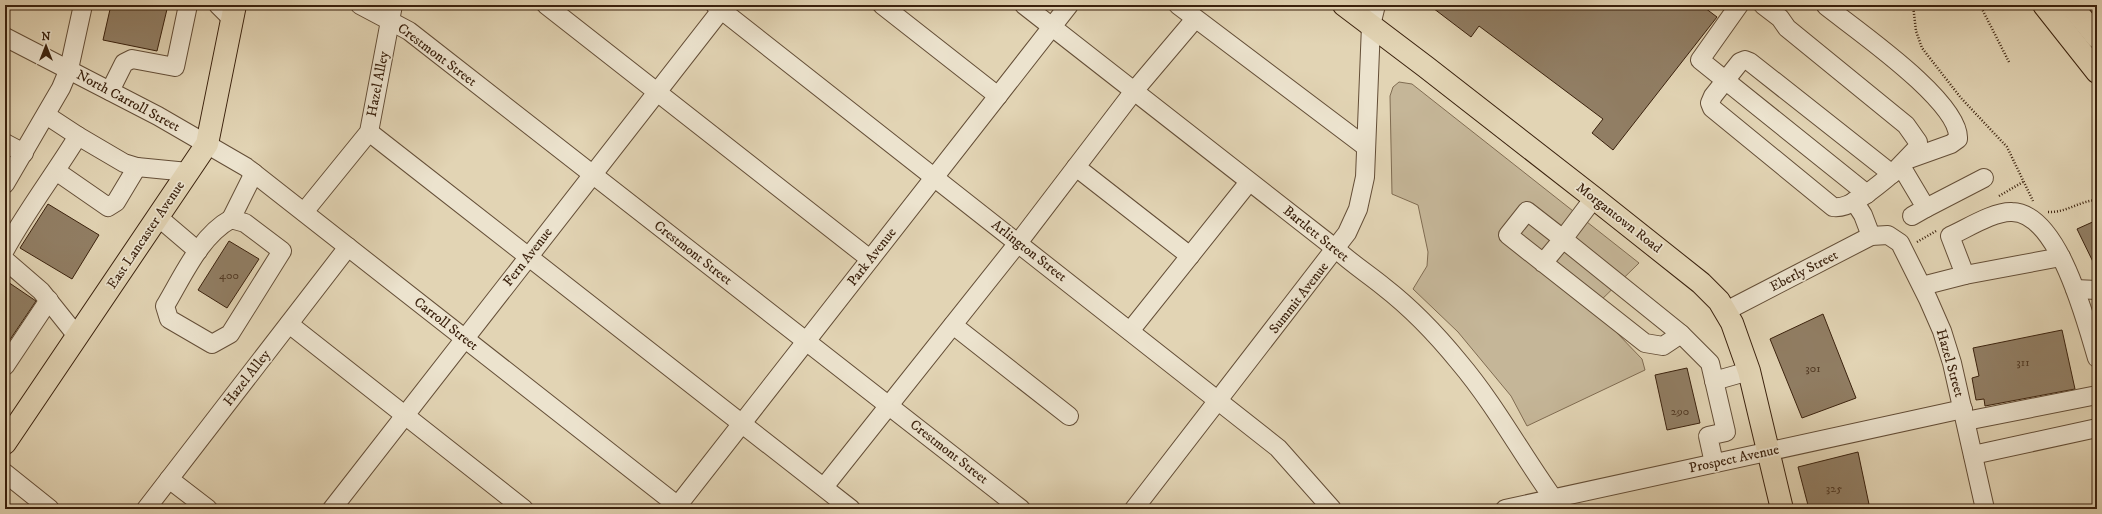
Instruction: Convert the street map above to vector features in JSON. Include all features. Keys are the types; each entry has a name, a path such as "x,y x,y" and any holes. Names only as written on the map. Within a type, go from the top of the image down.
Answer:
{"main road":[{"name":"Morgantown Road","path":"1344,5 1374,15 1594,198 1701,283 1719,301 1726,311 1739,341 1749,371 1770,451 1782,509"},
{"path":"2044,5 2097,72"},
{"path":"2071,5 2097,37"},
{"name":"East Lancaster Avenue","path":"5,443 207,144 228,10"}],"street":[{"path":"5,184 46,115 69,70 83,5"},
{"path":"110,91 124,63 132,59 175,68 188,5"},
{"name":"Crestmont Street","path":"360,5 391,13 410,31 890,406 1001,503 1021,509"},
{"path":"546,5 870,260"},
{"name":"Bartlett Street","path":"1024,5 1384,287 1411,312 1458,360 1493,407 1557,504"},
{"name":"Park Avenue","path":"678,508 806,341 1069,5"},
{"path":"1178,5 1366,147"},
{"path":"1739,5 1700,60 1726,80 1860,198 1863,215 1877,235"},
{"path":"1763,5 1780,18 1787,28 1906,125 1918,142 1917,148 1901,166 1860,198 1840,208 1833,207 1712,108 1710,103 1713,96 1740,62 1745,60 1750,62 1901,166 1919,212 1984,178"},
{"path":"1826,6 1932,92 1959,131 1958,139 1951,144 1901,166"},
{"name":"Fern Avenue","path":"332,509 593,175 721,7"},
{"name":"Arlington Street","path":"721,7 934,178 1278,448 1332,509"},
{"path":"892,8 998,96"},
{"name":"Hazel Alley","path":"304,212 368,132 391,13"},
{"name":"Summit Avenue","path":"1134,509 1219,401 1347,233 1362,199 1365,177 1374,15"},
{"path":"824,488 1018,243 1134,91 1195,19"},
{"name":"North Carroll Street","path":"5,37 110,91 207,144"},
{"path":"46,115 124,163 137,167 188,172"},
{"path":"368,132 851,509"},
{"path":"5,250 24,215 56,172 78,136"},
{"path":"5,143 24,153"},
{"name":"Carroll Street","path":"207,144 254,173 465,338 678,508"},
{"path":"56,172 108,206 116,202 137,167"},
{"path":"1076,167 1190,256"},
{"path":"231,218 245,223 282,251 230,334 212,344 169,319 165,306 198,251 214,230 231,218 254,173"},
{"path":"1130,331 1250,182"},
{"path":"1543,263 1594,198"},
{"path":"1681,334 1663,346 1645,343 1508,235 1527,211 1681,334 1710,363 1726,432 1708,436 1714,463"},
{"path":"1965,275 1950,236 2002,212 2013,211 2025,216 2046,230 2061,257 2075,289 2097,358"},
{"path":"158,217 198,251"},
{"name":"Hazel Street","path":"1877,235 1892,236 1900,243 1922,286 1942,331 1952,363 1985,509"},
{"name":"Eberly Street","path":"1726,311 1877,235"},
{"name":"Hazel Alley","path":"146,509 348,247"},
{"path":"1922,286 1965,275 2061,257"},
{"path":"5,260 41,291 78,336"},
{"path":"2075,289 2097,290"},
{"path":"5,366 49,300"},
{"path":"289,324 406,414 513,506"},
{"path":"953,325 1069,416"},
{"path":"1714,381 1749,371"},
{"name":"Prospect Avenue","path":"1505,509 1557,504 1714,463 1770,451 1964,415 2097,395"},
{"path":"1973,455 2097,428"},
{"path":"5,473 50,509"},
{"path":"169,479 208,509"}],"path":[{"path":"1913,5 1916,31 1922,48 1961,98 2007,147 2029,197 2034,202"},
{"path":"1980,5 2009,62"},
{"path":"2043,210 2059,213 2090,200 2097,200"}],"shaded area":[{"path":"1399,82 1412,84 1639,263 1593,308 1642,359 1645,370 1527,426 1511,396 1458,332 1413,289 1427,266 1428,252 1418,205 1392,194 1390,96 1393,87"}],"building":[{"path":"111,5 168,5 157,51 103,40"},
{"path":"1429,5 1701,5 1717,17 1613,150 1592,133 1603,119 1479,26 1471,37"},
{"path":"48,204 99,235 72,279 20,248"},
{"path":"2097,220 2097,270 2077,229"},
{"path":"229,241 259,259 227,308 198,290"},
{"path":"5,280 36,301 5,347"},
{"path":"1823,314 1856,398 1802,418 1770,339"},
{"path":"2062,330 2075,389 1985,406 1984,399 1976,400 1972,378 1979,376 1973,348"},
{"path":"1687,368 1700,423 1667,430 1655,375"},
{"path":"1858,452 1870,509 1809,509 1798,467"}]}
